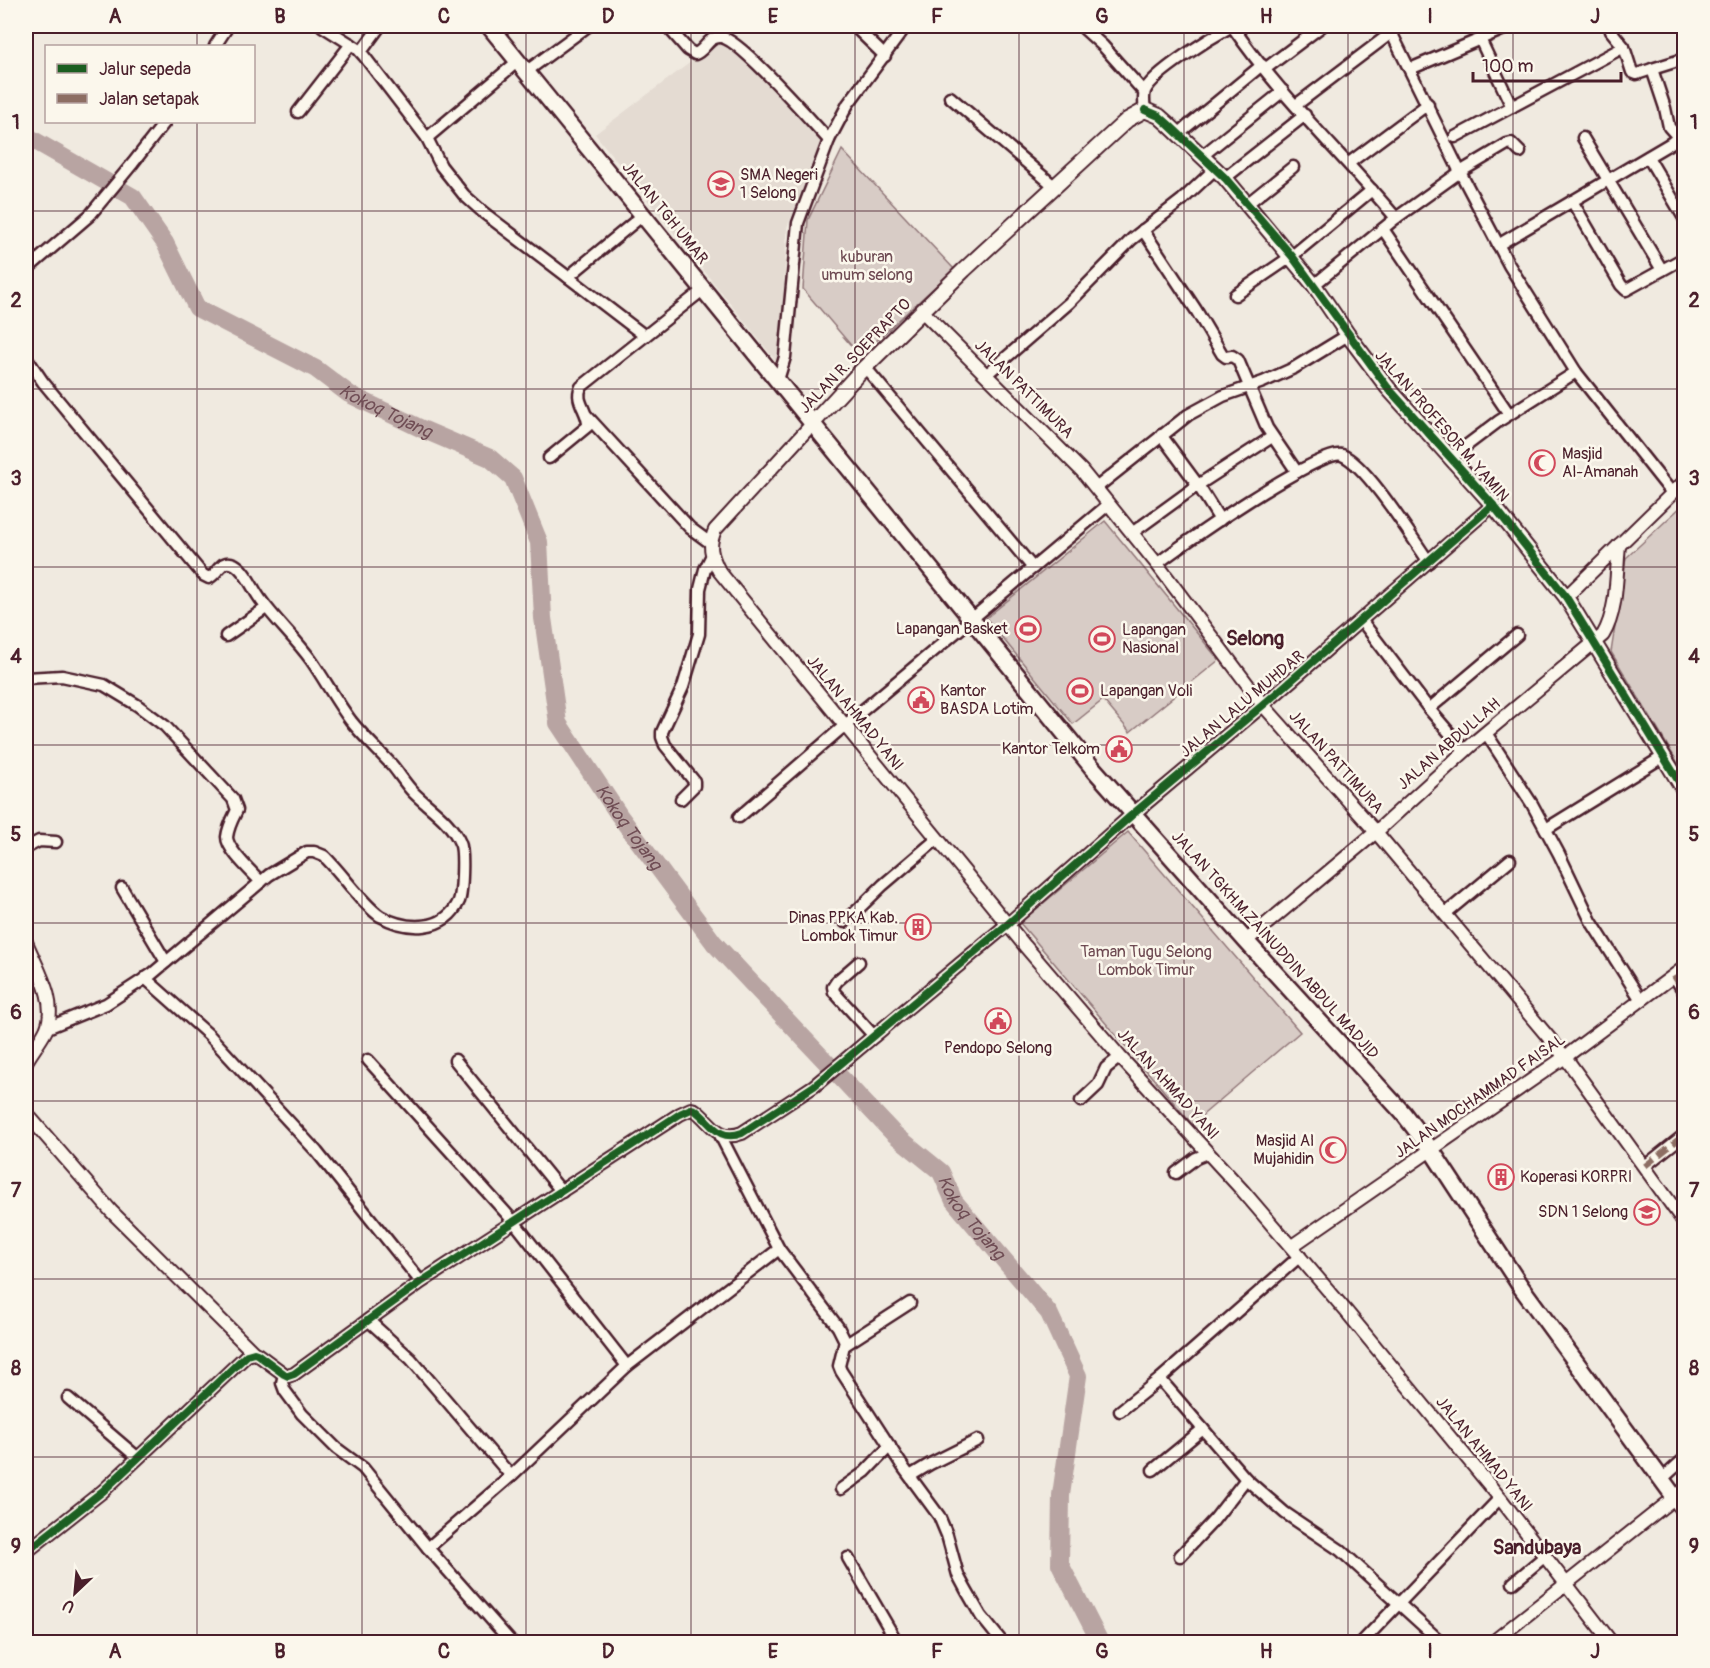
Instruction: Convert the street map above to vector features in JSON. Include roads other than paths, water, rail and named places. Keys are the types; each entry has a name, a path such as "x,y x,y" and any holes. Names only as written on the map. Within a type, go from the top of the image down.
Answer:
{"main road":[{"name":"JALAN TGH UMAR","path":"489,26 813,423"},
{"name":"JALAN PROFESOR M. YAMIN","path":"1145,110 1159,117 1220,173 1292,256 1388,388 1493,504 1566,597 1684,790"},
{"name":"JALAN R. SOEPRAPTO","path":"813,423 865,367 964,270 1126,120 1145,110"},
{"name":"JALAN TGKH.M.ZAINUDDIN ABDUL MADJID","path":"813,423 971,619 1133,814 1378,1085 1432,1151 1521,1287 1662,1479 1680,1493 1684,1510"}],"street":[{"path":"216,45 228,26"},
{"path":"322,26 361,52 427,138 441,166 464,195 484,213 645,336"},
{"path":"361,52 380,26"},
{"path":"427,138 522,66 588,26"},
{"path":"667,26 688,51 695,54 717,37 723,37 748,56 829,140"},
{"path":"854,26 885,56"},
{"path":"778,380 785,357 798,223 829,140 848,104 906,26"},
{"path":"1082,26 1104,46 1144,92 1145,110"},
{"path":"1144,92 1153,81 1217,29 1232,26 1283,91 1396,218"},
{"path":"1178,134 1264,67 1322,26"},
{"path":"1410,69 1485,33 1510,26"},
{"path":"1610,26 1611,31 1624,47 1632,72 1637,74 1684,59"},
{"path":"1296,105 1390,29 1498,245 1576,372 1672,493"},
{"path":"1485,33 1512,107"},
{"path":"298,112 351,44"},
{"path":"1455,137 1624,47"},
{"path":"1498,245 1681,139 1669,127 1652,69"},
{"path":"1202,156 1283,91"},
{"path":"950,96 1054,186"},
{"path":"1349,164 1428,104"},
{"path":"987,374 1069,303 1143,230 1220,173 1305,116"},
{"path":"26,270 90,215 164,123"},
{"path":"1583,138 1662,270"},
{"path":"1314,285 1396,218 1460,172 1507,144 1511,143 1520,152"},
{"path":"1648,157 1684,218"},
{"path":"1247,204 1293,167"},
{"path":"1235,295 1292,256 1372,190"},
{"path":"1572,201 1624,288 1629,290 1684,258"},
{"path":"568,277 643,215"},
{"path":"1383,229 1509,414"},
{"path":"1143,230 1222,354 1238,360 1248,387 1272,436 1297,472"},
{"path":"549,458 589,423 578,397 581,387 704,289"},
{"name":"JALAN PATTIMURA","path":"922,312 987,374 1082,471 1157,564 1263,705 1376,832 1565,1057 1684,1222"},
{"path":"1096,488 1188,415 1223,396 1294,368 1348,335"},
{"path":"26,357 43,382 202,575 209,578 213,576 224,563 234,564 244,573 266,608 309,658 352,722 415,794 454,832 462,850 461,895 455,910 443,922 423,927 396,922 380,915 324,856 314,852 303,855 261,882 166,962 106,1004 47,1028"},
{"path":"865,367 1033,568"},
{"path":"1450,458 1509,414 1576,372"},
{"path":"587,416 690,528 709,543"},
{"name":"JALAN R. SOEPRAPTO","path":"709,543 715,530 813,423"},
{"path":"1161,435 1198,485 1220,520"},
{"path":"1132,533 1198,485 1272,436"},
{"path":"1157,564 1220,520 1297,472 1335,454 1344,456 1372,483 1429,562"},
{"path":"1566,597 1684,482"},
{"path":"739,817 1109,504"},
{"name":"JALAN LALU MUHDAR","path":"719,1133 727,1136 742,1133 814,1086 1008,924 1133,814 1361,621 1493,504"},
{"name":"JALAN AHMAD YANI","path":"709,543 711,557 728,584 844,726 1120,1057 1292,1246 1500,1498 1611,1642"},
{"name":"JALAN ABDULLAH","path":"1246,941 1376,832 1465,751 1603,635 1610,618 1619,545"},
{"path":"681,799 694,786 694,780 664,745 662,732 683,687 691,663 699,634 702,580 711,557"},
{"path":"226,636 266,608"},
{"path":"1361,621 1429,709 1465,751"},
{"path":"1429,709 1517,634"},
{"path":"26,678 62,676 104,685 137,705 165,726 233,799 237,810 229,828 227,840 232,850 261,882"},
{"path":"1486,733 1532,804 1591,921 1641,1000"},
{"path":"1546,829 1664,756"},
{"path":"845,922 937,838"},
{"path":"26,848 39,841 56,842"},
{"path":"1445,914 1510,860"},
{"path":"122,888 166,962"},
{"path":"26,942 47,991 49,1011 47,1028 26,1062"},
{"path":"859,962 833,987 834,993 869,1040"},
{"name":"JALAN MOCHAMMAD FAISAL","path":"1292,1246 1565,1057 1684,968"},
{"path":"1674,976 1684,992"},
{"path":"145,978 209,1035 317,1152 421,1282"},
{"path":"1081,1101 1098,1085 1106,1068 1120,1057"},
{"path":"368,1060 515,1223 627,1366"},
{"path":"455,1060 562,1192"},
{"path":"26,1113 111,1211 254,1353 284,1374 291,1376 421,1282 691,1109 702,1115 719,1133 779,1249 838,1327 845,1345 839,1366 840,1371 943,1524 958,1575 981,1616 1002,1642"},
{"path":"1645,1166 1684,1135"},
{"path":"1176,1173 1196,1158 1208,1153"},
{"path":"428,1548 511,1476 627,1366 779,1249"},
{"path":"1120,1411 1300,1257"},
{"path":"845,1345 910,1303"},
{"path":"368,1320 411,1359 511,1476"},
{"path":"26,1552 102,1491 242,1360 254,1353"},
{"path":"284,1374 282,1383 285,1391 302,1414 336,1448 368,1474 428,1548 511,1642"},
{"path":"1160,1379 1246,1479 1285,1513 1340,1550 1441,1642"},
{"path":"68,1398 137,1458"},
{"path":"1153,1470 1203,1429"},
{"path":"910,1476 978,1440"},
{"path":"842,1489 865,1472 890,1446"},
{"path":"1662,1479 1684,1459"},
{"path":"1180,1556 1214,1520 1246,1479"},
{"path":"1493,1642 1680,1493"},
{"path":"1362,1642 1500,1498"},
{"path":"1513,1583 1545,1556"},
{"path":"848,1558 897,1642"}],"waterway":[{"name":"Kokoq Tojang","path":"26,132 30,138 133,197 165,243 197,308 316,369 349,394 490,458 513,478 539,542 543,618 558,723 619,815 714,943 893,1133 941,1172 954,1201 1049,1313 1078,1376 1061,1495 1060,1564 1100,1642"}],"place":[{"name":"SMA Negeri 1 Selong","path":"721,184"},
{"name":"Masjid Al-Amanah","path":"1542,463"},
{"name":"Lapangan Basket","path":"1028,629"},
{"name":"Lapangan Nasional","path":"1102,639"},
{"name":"Lapangan Voli","path":"1080,691"},
{"name":"Kantor BASDA Lotim","path":"921,700"},
{"name":"Kantor Telkom","path":"1119,749"},
{"name":"Dinas PPKA Kab. Lombok Timur","path":"918,927"},
{"name":"Pendopo Selong","path":"998,1021"},
{"name":"Masjid Al Mujahidin","path":"1333,1150"},
{"name":"Koperasi KORPRI","path":"1501,1177"},
{"name":"SDN 1 Selong","path":"1647,1212"}],"district":[{"name":"Selong","path":"1255,638"},
{"name":"Sandubaya","path":"1537,1547"}],"park label":[{"name":"kuburan umum selong","path":"867,266"},
{"name":"Taman Tugu Selong Lombok Timur","path":"1146,961"}]}
